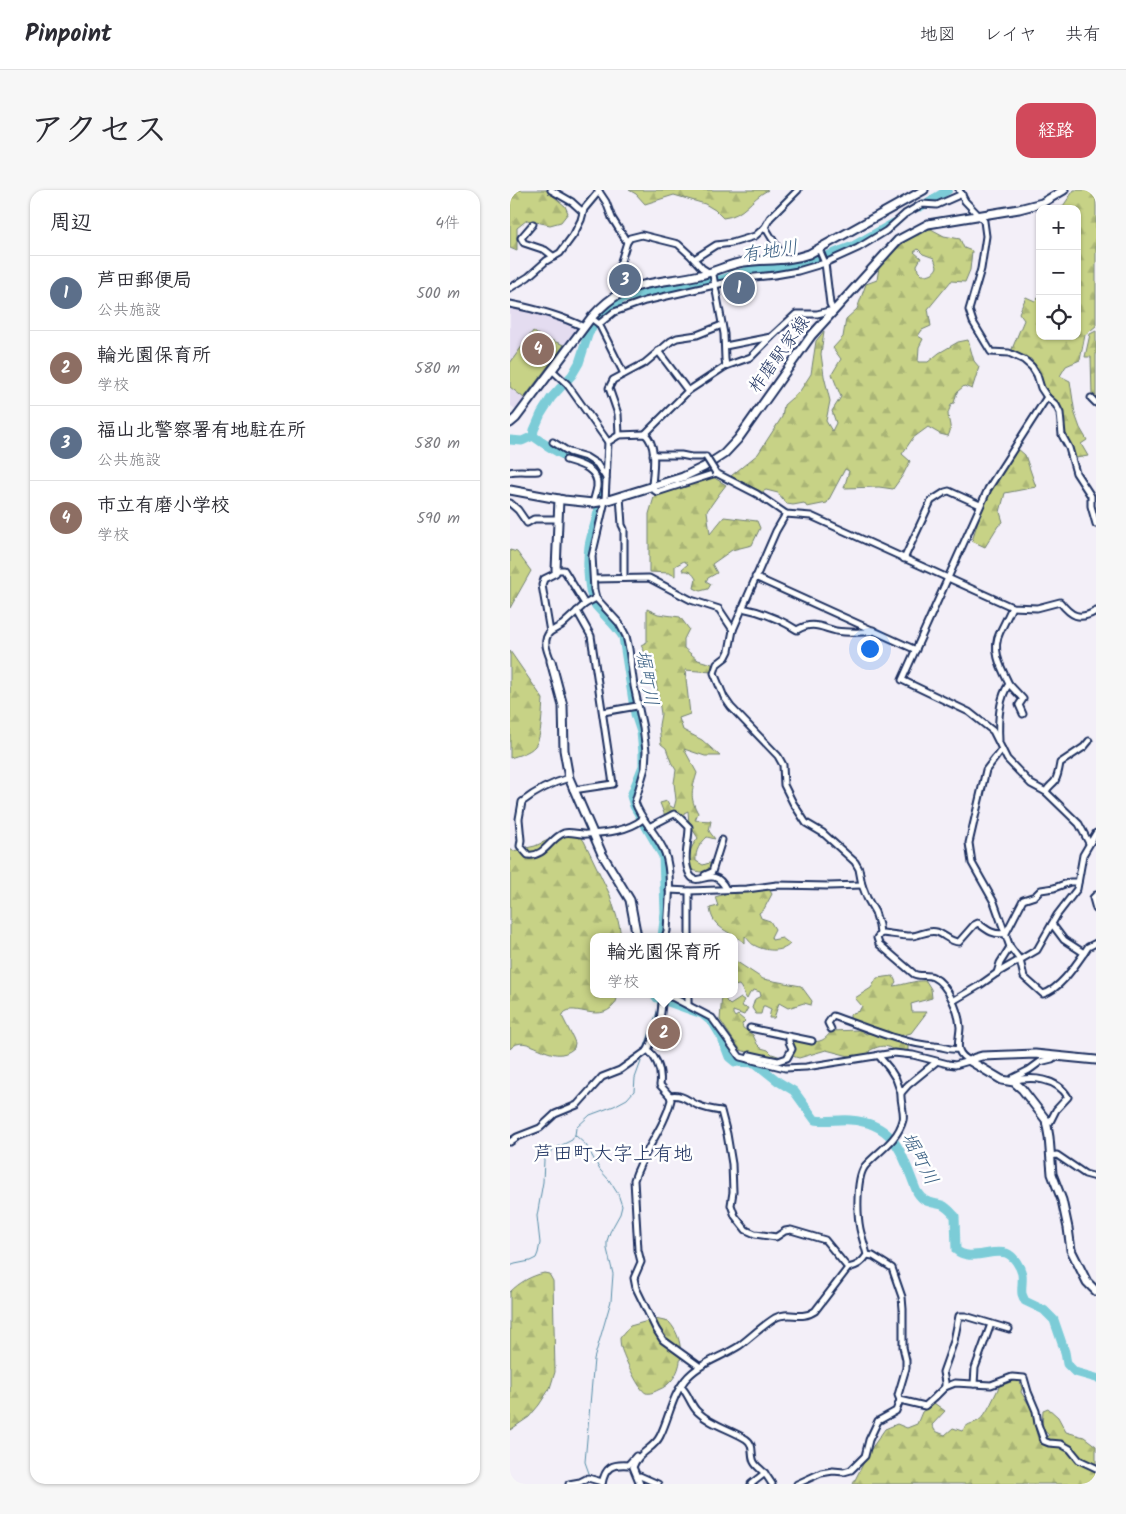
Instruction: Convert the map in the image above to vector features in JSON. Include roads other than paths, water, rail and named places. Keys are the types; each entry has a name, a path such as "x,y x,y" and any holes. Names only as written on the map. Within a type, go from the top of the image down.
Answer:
{"main road":[{"path":"510,422 516,418 602,306 622,292 640,286 711,273 742,262 797,258 819,249 924,190"},
{"name":"柞磨駅家線","path":"510,490 559,499 599,502 683,477 704,467 724,454 738,439 811,336 898,240 928,224 1020,209 1042,203 1064,190"},
{"path":"556,570 559,499"},
{"path":"551,661 564,706 564,750 569,778 592,834 630,900 636,933"},
{"path":"1096,1060 1035,1054 982,1056 970,1061 1002,1080 1012,1082 1022,1089 1046,1120 1052,1174 1062,1200 1071,1250 1087,1282 1096,1291"}],"street":[{"path":"551,190 572,202 583,212"},
{"path":"694,259 716,244 732,243 755,236 798,190"},
{"path":"510,288 560,253 574,234 584,209 599,191 606,202 612,218 627,242"},
{"path":"599,324 614,312 644,301 745,278 798,271 825,263 858,248 886,231 905,214 922,204 937,205 960,192 965,201 984,221 986,236 981,269 969,310 973,322 991,352 1009,353 1024,360 1032,367 1041,388 1056,405 1060,413 1062,435 1069,448 1076,473 1091,496 1091,506 1096,524"},
{"path":"533,224 522,238 524,244 546,250 554,257"},
{"path":"765,227 783,260"},
{"path":"622,292 618,285 617,274 630,238 642,235 678,244 702,268 711,273 716,285 724,334 726,366"},
{"path":"608,442 619,435 645,434 688,391 726,366 752,356 796,314 817,314 833,310 830,304 825,263 819,249"},
{"path":"510,304 568,320 584,327"},
{"path":"592,318 599,324 624,374"},
{"path":"619,435 618,414 609,388 613,380 645,363 677,338 697,335 722,325"},
{"path":"724,346 771,337"},
{"path":"658,351 688,391"},
{"path":"552,370 567,384 608,442 604,468 606,478 599,502 592,556 594,590 596,598 619,623 626,636 646,751 644,768 635,802 643,819 665,853 669,890 666,933"},
{"path":"1047,397 980,505 902,680 969,712 993,731 1007,759 1031,784 1046,792 1079,824 1090,842"},
{"path":"1091,398 1096,403"},
{"path":"645,434 649,438 653,449 652,486 657,492 716,473"},
{"path":"553,442 570,452 586,457 604,468"},
{"path":"653,455 706,457 716,473 757,494 786,514 811,516 1012,607 1037,608 1060,602 1068,612 1081,617 1096,611"},
{"path":"566,460 585,467 595,476 599,502"},
{"path":"591,471 604,468"},
{"path":"510,472 538,471"},
{"path":"904,559 931,501 945,492 949,492 980,505"},
{"path":"620,496 622,525 624,529 624,578"},
{"path":"510,503 518,510 527,523 534,519 558,519"},
{"path":"786,514 776,531 742,608 733,630 729,651 717,664 714,673 724,697 778,756 783,765 784,785 806,823 823,833 855,862 867,898 876,912 880,925 880,934 877,938 879,944 914,974 932,976 941,984 957,1011 960,1026 958,1049 964,1058 970,1061"},
{"path":"550,632 542,585 544,579 556,573 556,570 564,570 586,603"},
{"path":"756,577 916,650"},
{"path":"594,579 648,578 690,600 719,609 733,630"},
{"path":"551,661 545,640 546,636 562,625 586,603 596,598"},
{"path":"1012,607 999,634 996,650 997,661 1009,684 1023,699 1019,705 1023,714"},
{"path":"742,608 762,612 797,630 810,625 822,626 836,631 872,632 873,630"},
{"path":"573,790 613,784 591,636 577,610"},
{"path":"1009,684 1004,690 999,718 998,729 1001,746 986,770 969,843 972,863 994,902 1010,947 1020,960 1024,977 1044,994 1049,993 1071,971 1088,947 1096,943"},
{"path":"603,712 637,706"},
{"path":"1046,792 1048,787 1055,781 1060,763 1084,747 1089,741"},
{"path":"569,778 550,785 522,802 519,819 520,846 528,855 534,856 541,852 559,835 566,832 585,835 619,831 643,819"},
{"path":"649,827 674,814 678,816 689,827 686,854 691,876 698,880 709,876 716,876 726,889"},
{"path":"952,1001 1037,950 1052,924 1074,895 1084,854 1096,833"},
{"path":"704,878 705,874 712,872 722,840"},
{"path":"1006,933 1022,900 1035,896 1042,890 1070,882 1078,882"},
{"path":"669,890 747,889 777,885 862,885"},
{"path":"689,891 689,933"},
{"path":"1096,895 1093,898 1096,908"},
{"path":"880,934 909,936 919,935 928,931 937,932 954,942 958,942 978,923 992,933 1006,933"},
{"path":"1052,924 1064,940 1084,953"},
{"path":"996,973 1010,947"},
{"path":"510,1142 517,1137 540,1128 555,1114 576,1105 602,1077 620,1070 648,1050 660,1022 662,1004 666,998"},
{"path":"674,998 712,1018 740,1057 785,1068 806,1067 878,1055 904,1053 955,1065 970,1061"},
{"path":"688,998 688,1005"},
{"path":"831,1029 828,1024 834,1016 910,1042 930,1047 958,1049"},
{"path":"750,1028 812,1041"},
{"path":"748,1058 750,1055 778,1061 787,1058 792,1049 789,1037"},
{"path":"648,1050 655,1057 662,1074 660,1085 670,1096 671,1100 664,1122 638,1168 634,1180 638,1250 641,1262 634,1278 636,1288 663,1340 699,1366"},
{"path":"569,1484 588,1478 602,1483 603,1477 610,1468 615,1465 628,1465 637,1455 657,1441 683,1381 699,1366 738,1346 777,1317 788,1314 809,1315 815,1311 848,1268 863,1262 867,1255 860,1227 858,1180 864,1166 890,1142 902,1124 904,1117 901,1093 896,1079 878,1055"},
{"path":"1012,1082 1013,1078 1040,1062 1054,1057"},
{"path":"901,1093 936,1062"},
{"path":"1012,1082 1019,1079 1036,1078 1047,1080 1065,1092 1068,1097 1056,1110 1050,1122 1046,1124"},
{"path":"670,1096 683,1096 697,1105 721,1111 732,1164 731,1205 735,1216 743,1228 759,1235 776,1237 790,1230 825,1240 848,1268"},
{"path":"1050,1156 1057,1155 1085,1174 1096,1177"},
{"path":"797,1484 821,1473 851,1470 865,1456 869,1440 878,1421 896,1412 900,1400 898,1395 906,1368 903,1346 902,1297 892,1268 873,1256 867,1255"},
{"path":"945,1386 943,1372 954,1341 959,1316 965,1316 1009,1329"},
{"path":"974,1384 975,1368 992,1324"},
{"path":"900,1400 925,1406 945,1386 955,1383 991,1385 1012,1377 1024,1378 1044,1441 1061,1444 1070,1449 1079,1460 1096,1468"},
{"path":"681,1387 689,1396 695,1410 699,1414 720,1427 747,1439 751,1445 754,1463 765,1473 772,1484"},
{"path":"638,1456 633,1467 640,1484"},
{"path":"751,1484 765,1473"},
{"path":"638,1477 640,1476 658,1484"}],"waterway":[{"name":"有地川","path":"920,207 948,190"},
{"name":"有地川","path":"533,436 541,414 551,398 572,375 579,363 592,327 607,309 623,298 720,280 751,270 797,266 853,246 894,223"},
{"name":"堀町川","path":"533,436 569,458 591,463 598,470 602,480 600,502 589,546 589,585 596,606 623,637 635,714 641,732 643,753 643,766 631,796 634,806 663,856 665,912 662,933"},
{"name":"有地川","path":"510,440 522,441 533,436"},
{"path":"644,1049 658,1009 657,998"},
{"name":"堀町川","path":"657,998 702,1014 713,1023 722,1038 729,1057 735,1062 755,1063 794,1091 815,1120 866,1122 878,1127 888,1135 902,1154 920,1196 928,1202 944,1206 955,1216 956,1250 967,1255 1000,1252 1012,1256 1022,1274 1022,1294 1025,1301 1044,1310 1054,1320 1067,1364 1075,1372 1096,1378"},
{"path":"510,1266 530,1261 536,1258 538,1253 540,1243 537,1216 543,1182 544,1160 552,1150 572,1140 576,1128 590,1115 627,1099 634,1091 635,1078 643,1056"},
{"path":"575,1135 586,1145 600,1170 618,1194 622,1206 607,1241 613,1274 611,1301 594,1359 585,1462 590,1476"}],"place":[{"name":"福山北警察署有地駐在所","path":"625,280"},
{"name":"芦田郵便局","path":"739,288"},
{"name":"市立有磨小学校","path":"538,349"},
{"name":"輪光園保育所","path":"664,1033"}],"district":[{"name":"芦田町大字上有地","path":"613,1155"}]}
